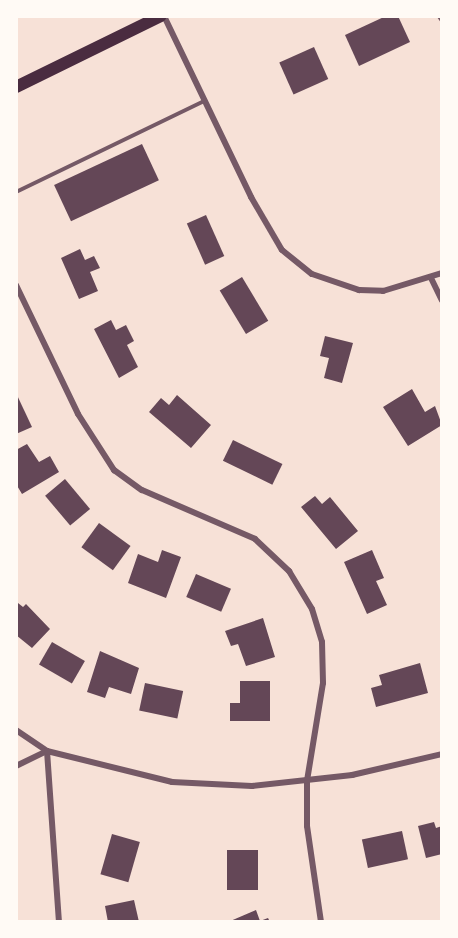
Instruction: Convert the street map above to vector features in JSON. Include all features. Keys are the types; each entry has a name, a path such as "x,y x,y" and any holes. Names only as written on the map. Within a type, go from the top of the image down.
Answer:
{"main road":[{"path":"16,87 162,16"}],"street":[{"path":"162,16 267,228 299,265 328,282 359,291 383,291 441,273"},
{"path":"430,278 441,301"},
{"path":"16,285 78,414 114,470 142,490 255,538 278,559 306,596 319,626 324,662 320,710 307,781 309,857 321,921"},
{"path":"16,730 47,751 172,782 252,786 307,781 441,754"},
{"path":"16,766 47,751"},
{"path":"47,751 53,882 59,921"}],"lane":[{"path":"16,192 204,100"}],"building":[{"path":"386,16 398,16 410,42 359,66 345,35"},
{"path":"314,47 328,79 294,94 279,62"},
{"path":"142,144 159,180 71,221 54,185"},
{"path":"206,215 224,256 205,265 187,224"},
{"path":"80,249 85,260 94,256 100,268 90,272 98,291 79,299 61,258"},
{"path":"242,277 268,321 246,334 220,290"},
{"path":"111,320 116,330 126,325 134,341 127,345 138,367 119,378 94,329"},
{"path":"325,336 353,343 342,383 324,378 329,358 320,356"},
{"path":"412,389 425,412 435,406 442,425 408,446 383,407"},
{"path":"16,393 32,427 16,434"},
{"path":"177,395 211,425 191,448 149,412 161,398 169,405"},
{"path":"233,440 282,464 272,485 223,461"},
{"path":"27,444 39,462 50,456 59,472 22,494 16,484 16,450"},
{"path":"65,479 90,509 70,526 45,496"},
{"path":"315,496 322,504 330,497 358,531 336,549 301,507"},
{"path":"99,523 131,546 113,570 81,547"},
{"path":"162,550 181,557 166,598 128,583 138,554 158,562"},
{"path":"372,550 384,578 376,581 387,605 367,614 344,562"},
{"path":"196,574 231,589 221,612 186,597"},
{"path":"18,603 23,607 26,604 50,629 32,648 16,635"},
{"path":"263,618 275,657 246,666 238,644 231,646 225,631"},
{"path":"52,642 85,661 72,684 39,665"},
{"path":"100,651 139,668 131,694 109,687 105,698 87,692"},
{"path":"420,663 428,693 376,707 371,688 382,685 379,675"},
{"path":"240,681 270,681 270,721 230,721 230,703 240,703"},
{"path":"145,683 183,691 177,718 139,710"},
{"path":"434,822 436,828 442,826 442,854 426,858 418,826"},
{"path":"402,831 408,859 368,868 362,840"},
{"path":"112,834 140,842 128,882 100,874"},
{"path":"227,850 258,850 258,890 227,890"},
{"path":"134,900 139,922 108,922 105,906"},
{"path":"256,910 260,921 268,918 270,922 228,922"}]}
